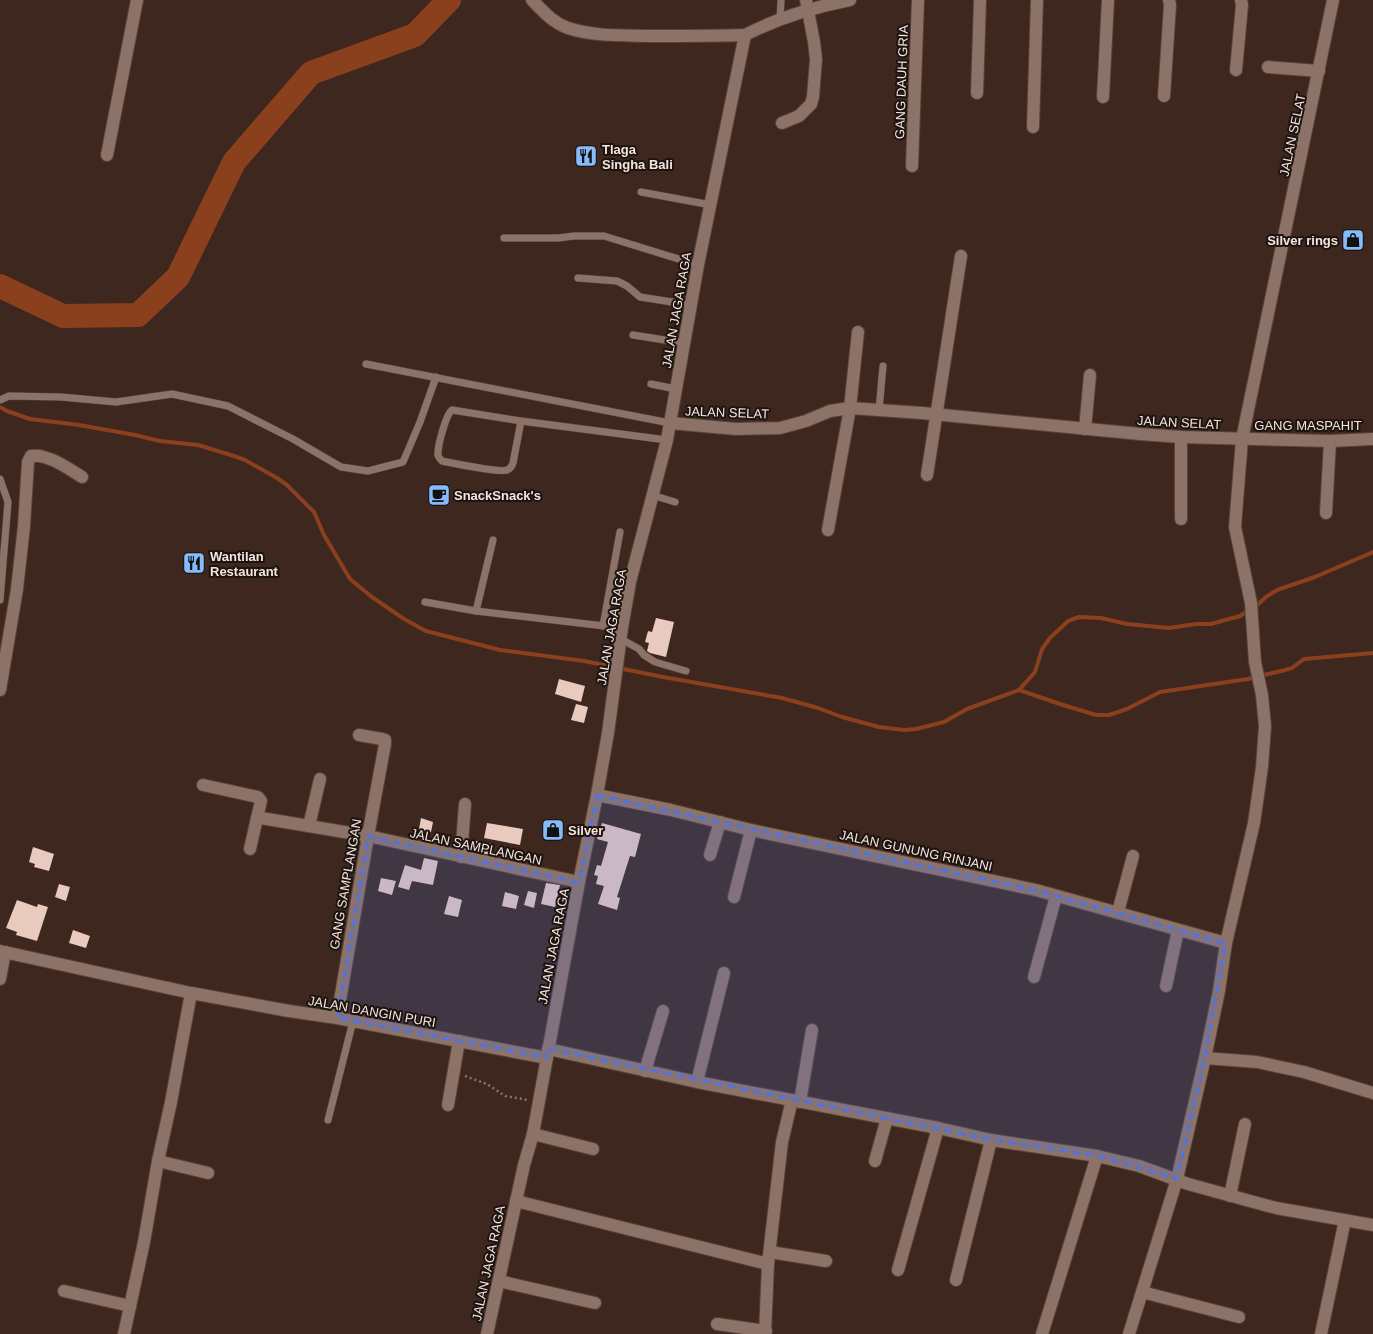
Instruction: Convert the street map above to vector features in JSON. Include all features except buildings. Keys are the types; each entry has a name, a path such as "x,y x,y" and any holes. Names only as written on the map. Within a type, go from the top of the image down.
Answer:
{"street":[{"path":"107,155 137,0"},
{"path":"532,0 549,17 567,28 582,31 613,35 718,36 745,35 780,20 806,5 850,0"},
{"name":"GANG DAUH GRIA","path":"912,166 918,0"},
{"path":"977,93 980,0"},
{"path":"1033,127 1037,0"},
{"path":"1103,97 1108,0"},
{"path":"1164,96 1170,5 1169,0"},
{"path":"1236,70 1242,5 1241,0"},
{"name":"JALAN SELAT","path":"670,423 736,429 780,428 806,421 830,411 850,408 1140,434 1242,439 1320,72 1333,0"},
{"path":"782,123 799,116 811,104 813,97 816,59 806,5"},
{"name":"JALAN JAGA RAGA","path":"487,1334 539,1102 579,882 597,796 630,582 667,440 698,265 745,35"},
{"path":"1268,67 1320,72"},
{"path":"927,475 961,256"},
{"path":"828,530 850,408 858,332"},
{"path":"1085,428 1090,375"},
{"path":"1181,437 1181,519"},
{"path":"1129,1334 1177,1179 1219,991 1226,942 1254,823 1262,767 1265,726 1262,695 1256,662 1251,603 1236,527 1242,439"},
{"name":"GANG MASPAHIT","path":"1242,439 1330,441 1373,439"},
{"path":"1326,513 1330,441"},
{"path":"0,690 17,589 24,526 28,462 31,456 56,461 82,477"},
{"name":"GANG SAMPLANGAN","path":"337,1018 385,740 359,735"},
{"path":"309,826 320,779"},
{"path":"203,785 258,797 261,802 250,849"},
{"name":"JALAN GUNUNG RINJANI","path":"597,796 751,830 988,879 1118,912 1178,930 1226,942"},
{"path":"461,857 465,804"},
{"name":"JALAN SAMPLANGAN","path":"257,818 368,836 579,882"},
{"path":"710,855 720,822"},
{"path":"734,897 751,830"},
{"path":"1118,912 1133,856"},
{"path":"1034,977 1056,896"},
{"path":"1166,986 1178,930"},
{"path":"0,979 2,951"},
{"name":"JALAN DANGIN PURI","path":"2,951 191,993 459,1041 548,1054 645,1071 938,1128 991,1140 1097,1156 1139,1166 1230,1196 1282,1210 1373,1225"},
{"path":"697,1082 724,973"},
{"path":"124,1334 145,1235 191,993"},
{"path":"645,1071 663,1011"},
{"path":"717,1324 765,1332 769,1258 782,1142 796,1101 812,1030"},
{"path":"448,1105 459,1041"},
{"path":"1205,1058 1257,1062 1304,1072 1373,1093"},
{"path":"875,1161 887,1118"},
{"path":"1230,1196 1244,1124"},
{"path":"898,1270 938,1128"},
{"path":"532,1134 593,1150"},
{"path":"956,1280 991,1140"},
{"path":"1042,1334 1097,1156"},
{"path":"158,1161 208,1173"},
{"path":"516,1201 769,1258 826,1261"},
{"path":"1321,1334 1345,1220"},
{"path":"499,1281 595,1303"},
{"path":"64,1291 130,1306"},
{"path":"1142,1292 1239,1317"}],"lane":[{"path":"780,20 781,0"},
{"path":"641,192 711,205"},
{"path":"504,238 604,236 698,265"},
{"path":"578,278 617,281 627,286 640,297 691,305"},
{"path":"633,335 684,343"},
{"path":"366,364 670,423"},
{"path":"879,410 883,366"},
{"path":"0,400 9,396 60,397 116,402 172,394 228,406 293,439 341,467 368,472 403,462 436,378"},
{"path":"651,384 676,389"},
{"path":"521,421 513,463 508,470 496,470 442,461 439,458 438,453 442,433 448,413 452,410 521,421 667,440"},
{"path":"0,479 8,502 0,600"},
{"path":"652,496 676,502"},
{"path":"603,626 620,532"},
{"path":"476,611 493,540"},
{"path":"425,602 476,611 603,626 640,649 644,655 655,662 686,671"},
{"path":"328,1120 353,1021"}],"path":[{"path":"454,1072 487,1084 504,1096 539,1102"}],"highlighted area":[{"path":"597,795 1036,890 1226,943 1205,1058 1177,1179 1097,1156 991,1140 548,1049 547,1058 337,1018 368,836 579,882"}],"waterway":[{"path":"0,286 63,316 138,315 178,277 234,162 311,73 415,35 449,0"},
{"path":"0,407 30,419 79,425 160,441 198,445 245,460 287,485 314,512 324,535 350,579 372,597 404,619 426,631 500,650 584,661 663,677 782,698 879,727 904,730 916,729 944,722 967,709 1019,690 1035,672 1042,649 1050,638 1068,621 1079,617 1101,618 1127,624 1169,628 1196,624 1211,624 1240,616 1277,590 1315,577 1373,552"},
{"path":"1019,690 1096,715 1109,715 1127,709 1160,692 1248,679 1292,668 1304,659 1373,653"}],"place":[{"name":"Tlaga Singha Bali","path":"586,156"},
{"name":"Silver rings","path":"1353,240"},
{"name":"SnackSnack's","path":"439,495"},
{"name":"Wantilan Restaurant","path":"194,563"},
{"name":"Silver","path":"553,830"}]}
